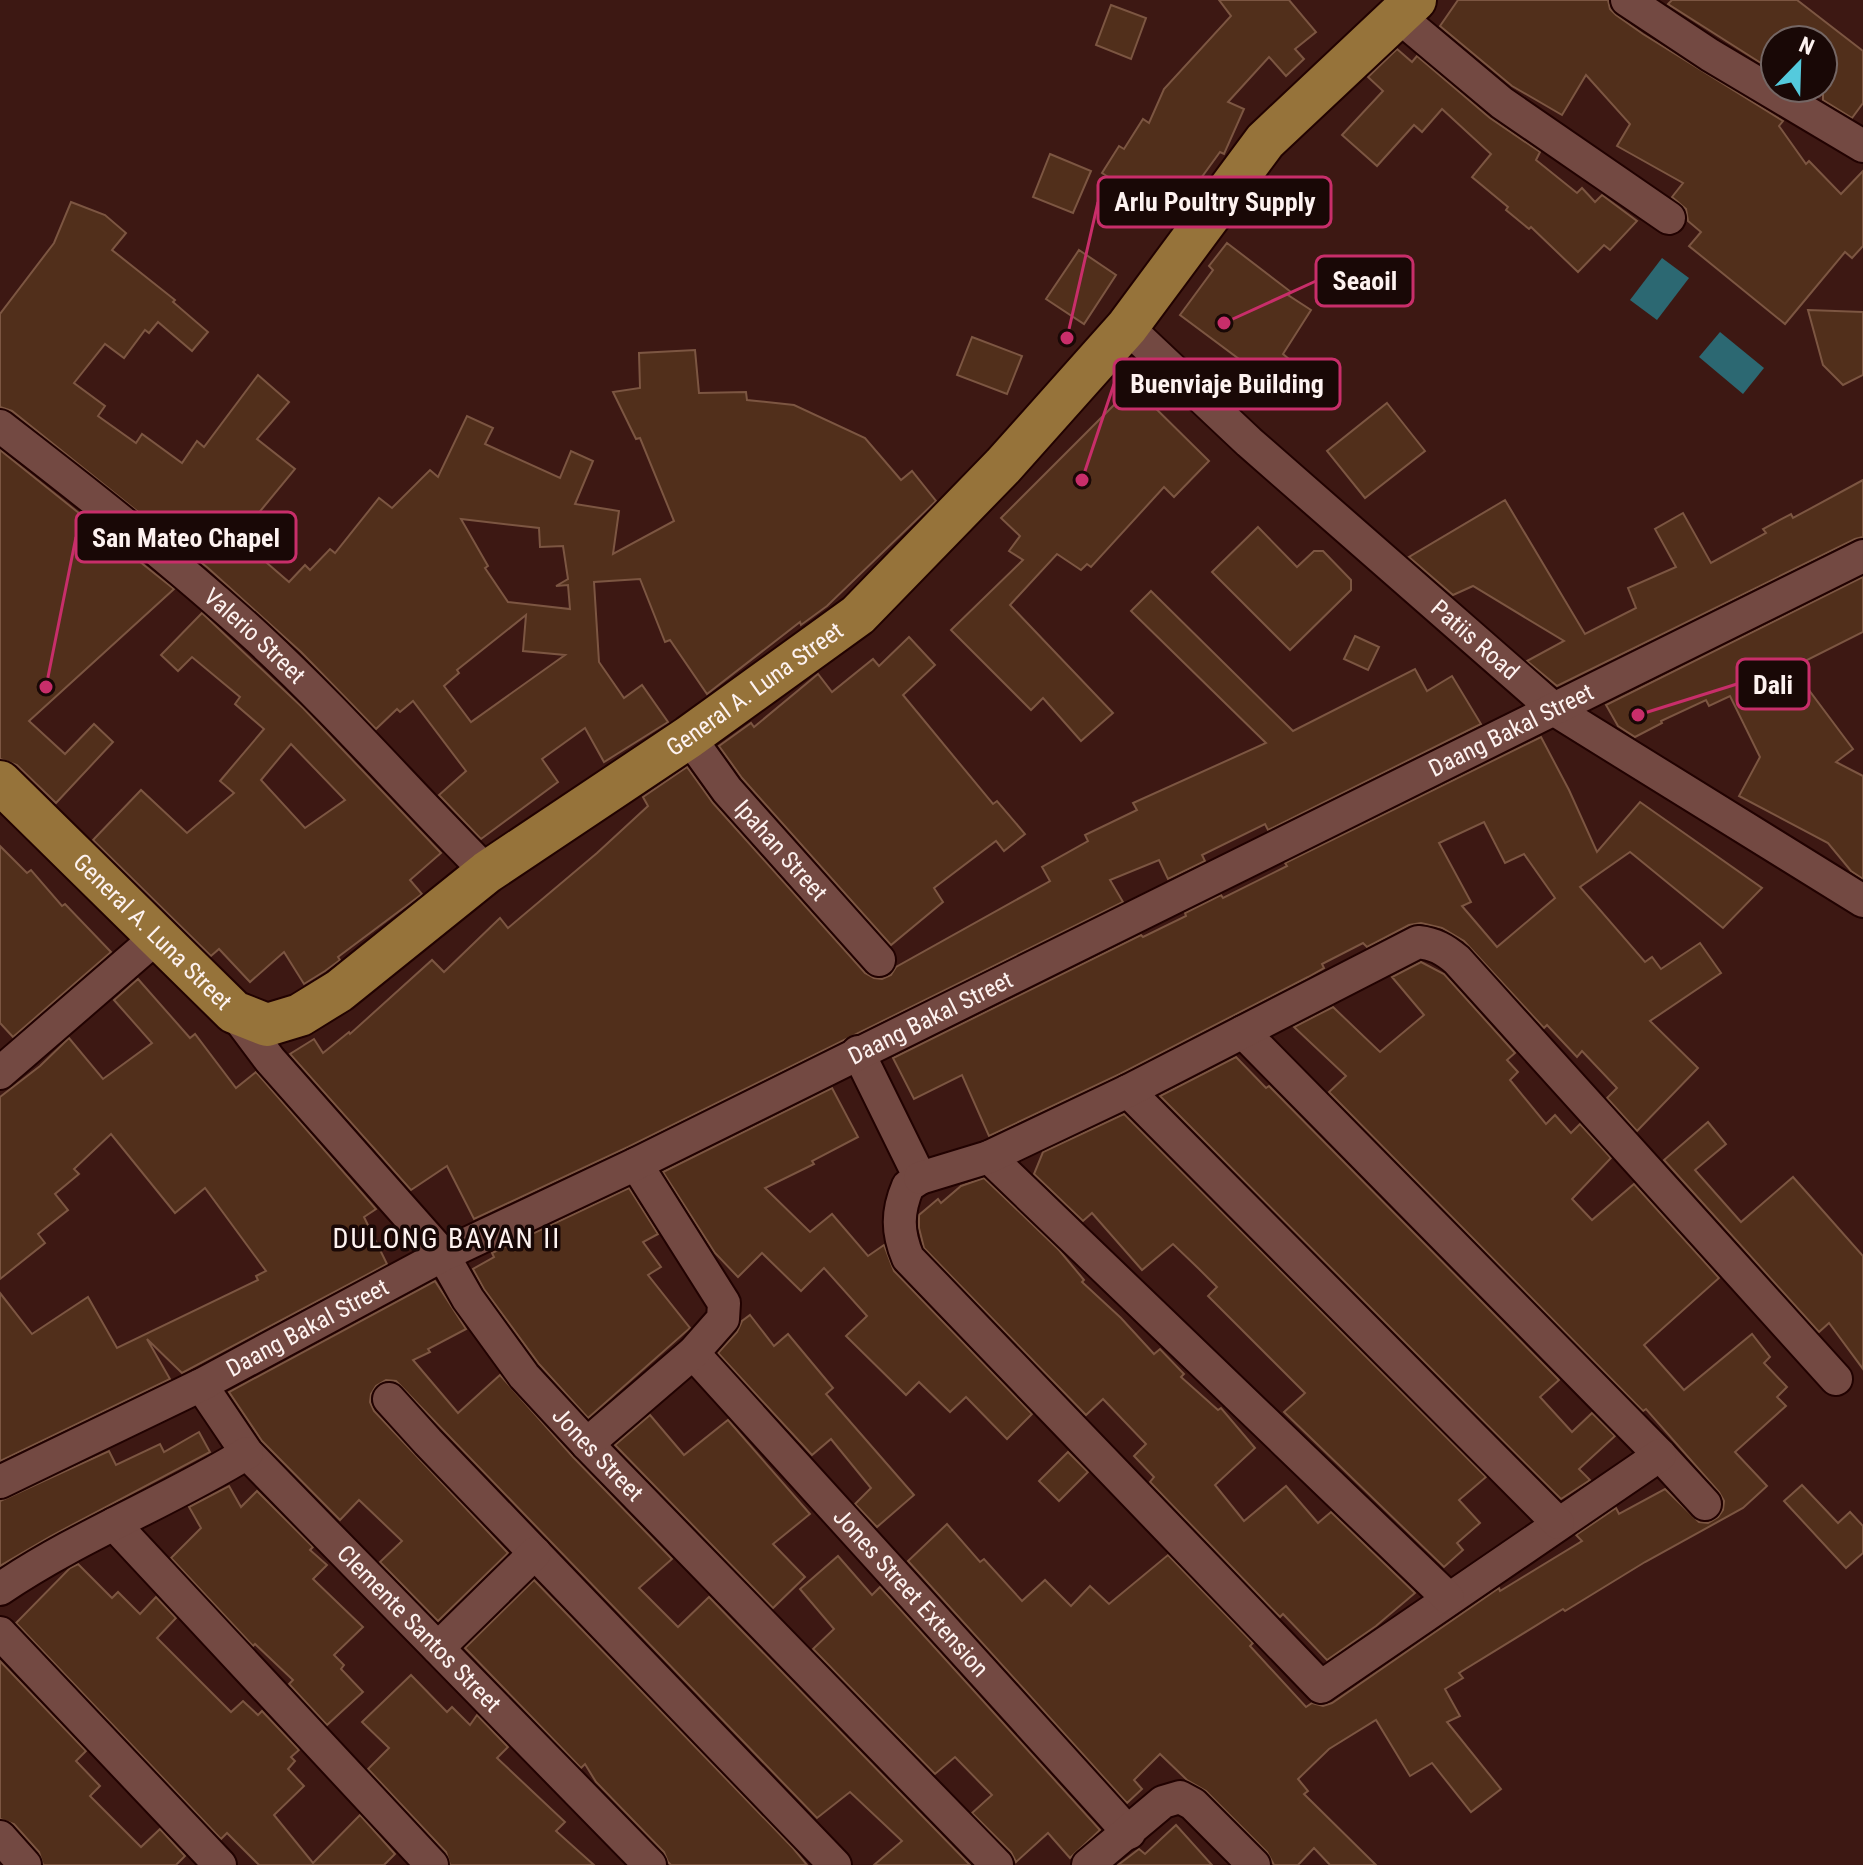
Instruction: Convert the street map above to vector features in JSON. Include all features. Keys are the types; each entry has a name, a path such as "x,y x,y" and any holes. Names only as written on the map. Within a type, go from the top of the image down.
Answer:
{"main road":[{"name":"General A. Luna Street","path":"0,782 234,1012 267,1025 300,1015 339,991 487,872 689,737 858,615 1003,466 1127,327 1265,141 1406,8"}],"street":[{"path":"1627,0 1710,55 1863,146"},
{"path":"1406,8 1502,103 1669,218"},
{"name":"Patiis Road","path":"1127,327 1249,442 1555,710 1857,888"},
{"name":"Valerio Street","path":"0,426 142,537 259,639 487,872"},
{"name":"Daang Bakal Street","path":"0,1482 201,1385 443,1255 636,1164 1863,556"},
{"name":"Ipahan Street","path":"689,737 727,790 879,960"},
{"path":"0,1073 156,938"},
{"path":"1660,1455 1321,1687 908,1258 899,1237 899,1222 908,1186 920,1178 989,1157 1128,1091 1418,942 1441,947 1468,971 1836,1379"},
{"name":"Jones Street","path":"234,1012 270,1060 443,1255 468,1299 524,1376 997,1865"},
{"path":"1243,1032 1705,1504"},
{"path":"858,1052 920,1178"},
{"path":"1128,1091 1558,1523"},
{"path":"989,1157 1448,1598"},
{"path":"587,1444 693,1353 723,1319 724,1303 636,1164"},
{"name":"Jones Street Extension","path":"693,1353 1129,1833"},
{"name":"Clemente Santos Street","path":"201,1385 247,1453 650,1865"},
{"path":"389,1399 835,1865"},
{"path":"0,1589 247,1453"},
{"path":"114,1524 432,1865"},
{"path":"438,1648 535,1553"},
{"path":"0,1633 220,1865"},
{"path":"1088,1865 1163,1802 1180,1797 1193,1804 1254,1865"},
{"path":"0,1837 25,1865"}],"water":[{"path":"1662,258 1689,278 1657,320 1630,300"},
{"path":"1720,332 1764,368 1743,394 1699,357"}],"building":[{"path":"1219,0 1289,0 1316,32 1295,49 1304,59 1286,76 1269,57 1228,102 1244,109 1224,154 1220,152 1172,218 1102,173 1119,146 1124,149 1143,119 1149,123 1164,89 1231,16"},
{"path":"1458,0 1608,0 1610,9 1616,15 1643,34 1783,121 1779,126 1806,164 1809,161 1841,194 1863,171 1863,246 1852,258 1845,252 1785,324 1689,246 1701,232 1688,221 1686,209 1672,197 1683,183 1617,146 1630,124 1586,75 1562,115 1512,86 1440,26"},
{"path":"1672,0 1797,0 1828,24 1759,24 1759,62 1668,4"},
{"path":"1111,5 1146,18 1131,59 1096,45"},
{"path":"1839,32 1863,51 1863,103 1852,118 1829,104 1839,104"},
{"path":"1397,49 1412,62 1417,56 1490,118 1540,152 1536,160 1577,193 1582,188 1595,202 1602,195 1637,221 1610,250 1604,245 1578,272 1472,177 1491,154 1442,109 1422,132 1414,125 1377,166 1342,135 1383,91 1368,77"},
{"path":"1050,154 1091,171 1073,213 1033,197"},
{"path":"71,202 105,215 126,233 112,250 175,300 173,302 208,332 192,351 158,322 149,333 145,330 124,358 105,344 74,383 105,406 98,416 136,443 142,434 182,463 197,441 204,447 258,375 289,402 257,439 295,469 238,538 289,582 305,565 310,570 330,549 335,553 379,498 392,508 430,470 438,477 467,416 493,428 485,444 560,478 571,451 593,461 575,504 619,511 613,554 674,521 640,438 636,439 613,392 640,388 639,353 695,350 699,393 746,392 747,400 794,405 865,438 901,480 912,471 936,501 827,606 801,625 800,622 707,694 670,640 665,642 640,579 594,582 599,662 624,698 642,685 668,722 604,762 585,728 542,759 558,782 481,839 439,795 466,771 413,701 400,712 397,709 376,729 301,652 208,568 12,411 0,407 0,314 54,243","holes":["461,519 539,528 540,547 563,546 568,579 556,586 568,585 570,609 508,602 485,568 488,566","526,615 523,651 565,655 471,722 444,686 459,673 457,670"]},
{"path":"1227,243 1291,292 1288,295 1311,310 1283,354 1296,365 1266,402 1236,378 1247,365 1180,315 1213,270 1209,266"},
{"path":"1079,250 1116,275 1084,324 1046,299"},
{"path":"1808,310 1863,312 1863,375 1843,385 1823,365"},
{"path":"972,337 1022,356 1007,394 957,375"},
{"path":"1133,386 1209,461 1174,497 1164,487 1091,567 1087,564 1081,570 1057,554 1010,605 1113,713 1081,741 1043,698 1031,710 951,630 1023,560 1009,551 1020,536 1001,518"},
{"path":"1387,403 1425,451 1365,498 1327,451"},
{"path":"0,450 174,589 29,721 65,754 94,724 113,742 56,803 17,765 0,759"},
{"path":"1863,480 1863,537 1557,686 1527,661 1564,641 1473,586 1453,595 1409,557 1505,500 1585,634 1636,608 1628,588 1676,567 1655,529 1683,513 1711,563 1766,533 1763,529 1791,514 1793,518"},
{"path":"1258,527 1297,567 1314,551 1323,551 1351,580 1351,590 1290,650 1212,572"},
{"path":"1863,577 1863,632 1803,662 1804,665 1794,670 1853,749 1836,762 1863,776 1863,879 1851,871 1828,843 1739,796 1760,757 1730,696 1709,706 1706,700 1635,737 1618,726 1606,705"},
{"path":"1151,591 1293,731 1415,669 1427,691 1452,676 1481,724 1268,830 1265,824 1202,855 1205,861 1168,879 1159,860 1110,880 1123,902 628,1147 474,1219 447,1166 411,1190 290,1054 314,1039 323,1053 350,1034 432,960 444,972 500,918 508,928 648,806 643,797 687,767 713,803 865,973 882,979 891,975 896,967 1050,881 1042,867 1088,841 1085,835 1137,810 1133,803 1266,743 1131,611"},
{"path":"202,613 303,708 441,853 410,880 422,894 338,957 340,960 304,984 284,952 250,982 219,949 211,956 93,840 141,790 187,833 234,793 220,781 264,729 235,704 240,697 192,657 178,671 161,655","holes":["291,744 345,800 305,828 261,780"]},
{"path":"1355,636 1379,647 1368,670 1344,659"},
{"path":"909,637 935,665 903,695 993,804 997,801 1025,834 1004,851 996,841 934,888 943,902 891,945 742,778 719,746 751,723 754,727 818,674 832,692 873,659 879,666"},
{"path":"1541,737 1597,852 1640,802 1762,888 1723,928 1630,852 1580,887 1645,962 1652,957 1661,969 1700,943 1721,973 1650,1021 1698,1068 1637,1131 1607,1098 1617,1088 1582,1051 1577,1057 1547,1025 1544,1028 1464,941 1442,928 1421,923 1409,925 1367,947 1363,943 1322,964 1324,968 1308,977 1120,1074 989,1136 962,1075 914,1099 893,1058 1141,935 1143,937 1186,916 1185,913 1221,895 1223,898 1287,866 1285,863","holes":["1484,822 1505,863 1524,854 1555,898 1497,947 1462,906 1471,902 1439,843"]},
{"path":"0,846 27,873 31,870 62,906 65,904 111,952 13,1037 0,1023"},
{"path":"1421,962 1444,974 1515,1053 1507,1060 1518,1072 1510,1080 1546,1124 1555,1115 1571,1133 1580,1124 1611,1158 1572,1199 1592,1220 1634,1184 1719,1278 1644,1345 1684,1390 1752,1334 1770,1357 1764,1363 1787,1387 1777,1397 1786,1406 1735,1452 1767,1486 1743,1508 1565,1611 1563,1609 1459,1673 1463,1678 1445,1689 1460,1716 1447,1722 1501,1789 1471,1812 1432,1763 1410,1776 1376,1720 1329,1749 1298,1779 1308,1791 1304,1794 1376,1865 1330,1865 1314,1848 1298,1865 1274,1865 1267,1852 1206,1791 1187,1780 1160,1754 1134,1780 1142,1789 1127,1803 908,1561 947,1524 980,1562 984,1559 1022,1601 1045,1580 1071,1606 1090,1586 1109,1604 1168,1555 1253,1643 1250,1646 1306,1707 1312,1703 1323,1706 1332,1703 1499,1588 1500,1591 1582,1541 1576,1535 1616,1508 1619,1514 1665,1489 1699,1522 1708,1523 1718,1517 1724,1501 1719,1492 1646,1409 1643,1411 1329,1092 1346,1076 1294,1027 1333,1007 1380,1052 1424,1015 1392,977"},
{"path":"138,979 190,1038 195,1034 236,1088 256,1072 376,1209 364,1217 387,1264 182,1373 147,1339 170,1379 0,1461 0,1293 32,1334 88,1297 117,1348 258,1280 256,1276 266,1271 205,1188 175,1213 111,1134 74,1169 79,1174 55,1194 68,1210 38,1234 45,1243 0,1279 0,1097 40,1066 69,1038 103,1079 152,1043 114,1000"},
{"path":"1236,1057 1266,1088 1269,1086 1559,1380 1540,1397 1572,1432 1592,1413 1615,1436 1579,1469 1590,1480 1561,1499 1160,1096"},
{"path":"832,1088 858,1137 812,1161 814,1164 765,1188 810,1232 832,1214 868,1256 884,1245 894,1271 1032,1414 1007,1439 966,1397 950,1412 919,1382 906,1395 846,1336 867,1316 824,1268 801,1291 762,1253 738,1277 715,1253 663,1172"},
{"path":"1124,1114 1486,1477 1459,1500 1480,1523 1457,1543 1463,1550 1444,1567 1284,1412 1305,1393 1208,1296 1217,1287 1173,1244 1142,1270 1092,1213 1083,1221 1034,1174 1043,1152"},
{"path":"1708,1122 1726,1144 1695,1170 1741,1222 1793,1177 1863,1256 1863,1369 1829,1323 1819,1332 1664,1160"},
{"path":"984,1178 1059,1250 1084,1280 1082,1282 1154,1354 1160,1349 1184,1374 1181,1377 1218,1410 1221,1408 1255,1448 1215,1485 1244,1521 1286,1486 1318,1523 1331,1512 1415,1593 1376,1626 1327,1660 1283,1614 1280,1617 1150,1482 1154,1477 1134,1456 1146,1444 1103,1399 1086,1415 924,1248 919,1215 938,1199 941,1203 961,1186"},
{"path":"629,1188 658,1234 643,1242 661,1267 648,1275 690,1328 588,1418 539,1364 473,1269 494,1257 492,1253"},
{"path":"435,1281 466,1329 413,1360 458,1413 500,1375 573,1457 672,1559 639,1588 678,1627 709,1597 970,1865 874,1865 902,1841 850,1792 817,1818 396,1381 386,1380 376,1386 370,1402 374,1411 508,1553 438,1621 380,1562 402,1541 359,1500 340,1520 262,1441 229,1392"},
{"path":"750,1315 774,1346 788,1334 833,1388 826,1394 914,1495 877,1527 855,1504 871,1488 831,1439 812,1455 718,1353"},
{"path":"650,1415 684,1455 728,1420 810,1514 773,1544 805,1577 773,1608 615,1445"},
{"path":"199,1432 210,1452 0,1566 0,1501 109,1451 116,1465 160,1444 164,1452"},
{"path":"1068,1452 1088,1472 1059,1501 1039,1481"},
{"path":"1802,1485 1838,1523 1850,1512 1863,1526 1863,1553 1846,1568 1784,1501"},
{"path":"229,1486 241,1507 257,1491 313,1547 310,1550 327,1565 313,1579 363,1627 334,1655 344,1665 341,1669 363,1692 327,1725 289,1684 293,1680 255,1644 253,1646 171,1558 201,1528 189,1507"},
{"path":"838,1556 872,1595 880,1587 1100,1830 1070,1858 1048,1833 1016,1862 1011,1852 972,1813 992,1795 955,1757 935,1774 813,1649 834,1629 800,1589"},
{"path":"78,1564 112,1598 118,1592 140,1614 156,1597 176,1618 157,1638 231,1712 243,1701 258,1715 262,1711 299,1750 291,1757 295,1761 288,1769 304,1786 274,1815 313,1863 360,1815 395,1854 384,1865 259,1865 227,1833 221,1839 16,1623 70,1568"},
{"path":"534,1580 807,1865 671,1865 668,1862 664,1852 596,1782 585,1764 581,1768 465,1648"},
{"path":"0,1661 86,1751 76,1761 100,1786 90,1796 141,1847 160,1829 185,1856 176,1865 43,1865 39,1852 14,1824 0,1819"},
{"path":"411,1675 447,1712 452,1707 470,1725 477,1715 508,1747 497,1758 565,1822 556,1831 594,1865 450,1865 446,1852 368,1769 389,1748 362,1722"},
{"path":"1176,1825 1212,1865 1118,1865 1139,1849 1145,1854"}],"place":[{"name":"Seaoil","path":"1224,323"},
{"name":"Arlu Poultry Supply","path":"1067,338"},
{"name":"Buenviaje Building","path":"1082,480"},
{"name":"San Mateo Chapel","path":"46,687"},
{"name":"Dali","path":"1638,715"}],"district":[{"name":"DULONG BAYAN II","path":"447,1238"}]}
